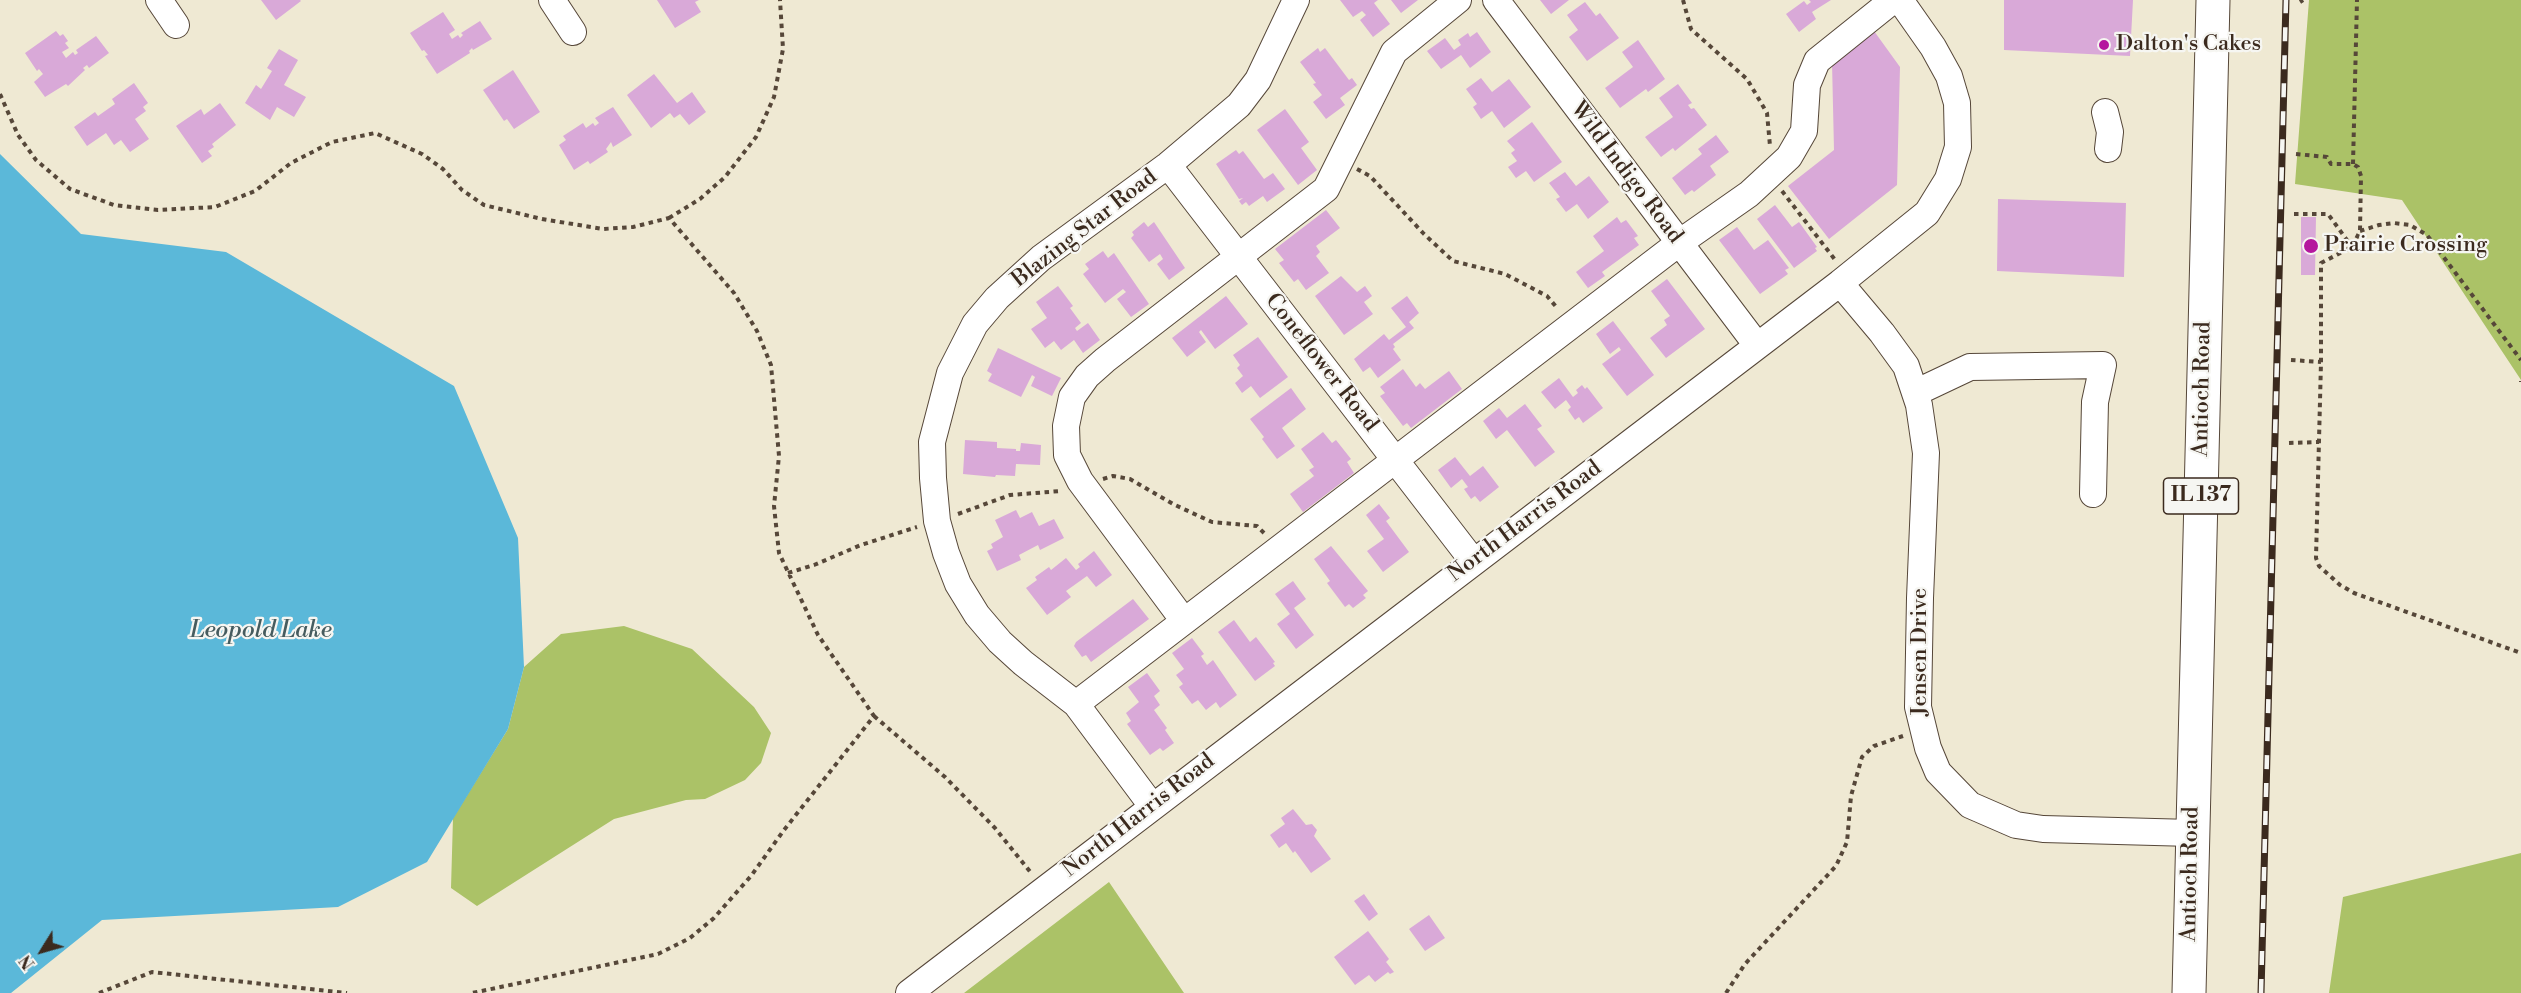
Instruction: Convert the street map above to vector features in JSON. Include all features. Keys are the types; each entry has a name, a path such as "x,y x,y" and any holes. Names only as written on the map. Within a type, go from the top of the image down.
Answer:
{"main road":[{"name":"Antioch Road","path":"2189,993 2213,0"}],"street":[{"path":"159,0 177,25"},
{"path":"552,0 573,32"},
{"name":"Blazing Star Road","path":"1152,806 1076,704 1023,663 977,615 958,584 937,521 932,442 950,373 975,324 996,298 1041,258 1168,165 1239,105 1258,80 1296,0"},
{"path":"1184,621 1084,486 1068,456 1066,426 1072,397 1087,376 1105,360 1326,189 1394,52 1458,0"},
{"name":"Wild Indigo Road","path":"1496,0 1756,345"},
{"path":"1076,704 1679,243 1749,194 1789,157 1804,131 1807,85 1817,61 1893,0"},
{"name":"North Harris Road","path":"909,993 1844,279 1927,213 1948,179 1958,147 1958,103 1949,76 1933,47 1900,0"},
{"path":"2105,112 2110,132 2108,149"},
{"name":"Coneflower Road","path":"1168,165 1473,561"},
{"name":"Jensen Drive","path":"1844,279 1906,366 1915,393 1926,453 1918,707 1922,730 1938,772 1970,805 1992,817 2016,825 2043,829 2192,833"},
{"path":"1915,393 1970,367 2103,365 2095,402 2093,494"}],"path":[{"path":"0,94 18,135 36,160 70,189 114,205 137,209 182,210 215,207 255,191 291,163 332,142 375,133 422,154 484,205 542,219 603,229 633,227 669,218 700,199 725,177 756,137 774,97 783,50 780,0"},
{"path":"1683,0 1691,29 1747,79 1767,113 1770,141 1769,176 1844,279"},
{"path":"2353,164 2357,0"},
{"path":"2296,154 2327,157 2331,164 2353,164 2358,167 2361,176 2360,231 2352,248 2321,263 2316,558 2319,566 2340,585 2354,593 2521,653"},
{"path":"1341,160 1370,176 1424,234 1453,261 1505,274 1547,296 1572,325"},
{"path":"2294,214 2328,214 2352,248"},
{"path":"669,218 734,293 757,331 771,365 779,456 774,506 779,553 818,635 874,716 954,785 995,828 1044,890"},
{"path":"2360,231 2394,223 2410,225 2427,235 2521,360"},
{"path":"2291,360 2321,362"},
{"path":"2289,443 2319,442"},
{"path":"788,573 814,565 861,545 1010,495 1050,493 1084,486 1113,476 1130,479 1175,505 1212,522 1257,526 1279,549"},
{"path":"472,993 658,954 690,938 714,918 751,876 784,830 874,716"},
{"path":"1726,993 1745,964 1836,866 1847,842 1851,796 1862,757 1874,746 1922,730"},
{"path":"99,993 152,972 346,993"}],"green space":[{"path":"2309,0 2521,0 2521,380 2402,200 2295,184"},
{"path":"624,626 692,649 754,707 771,733 761,763 745,780 705,799 686,800 614,819 477,906 451,888 453,818 508,729 524,667 561,634"},
{"path":"2521,853 2521,993 2329,993 2343,897"},
{"path":"1109,882 1184,993 964,993"}],"water":[{"name":"Leopold Lake","path":"0,154 81,234 226,252 454,386 518,538 524,667 508,729 427,862 338,907 102,920 11,993 0,993"}],"building":[{"path":"261,0 300,0 301,1 276,20"},
{"path":"657,0 699,0 695,2 701,12 675,28"},
{"path":"1340,0 1378,0 1374,3 1390,24 1373,37 1360,20 1366,15 1362,11 1353,17"},
{"path":"1391,0 1418,0 1401,13"},
{"path":"1540,0 1569,0 1551,14"},
{"path":"1809,0 1831,0 1812,12 1816,19 1799,32 1786,14 1804,1 1807,5 1811,2"},
{"path":"2004,0 2133,0 2130,56 2004,50"},
{"path":"1585,2 1596,16 1600,13 1619,38 1587,61 1569,37 1578,30 1567,15"},
{"path":"443,12 455,30 449,34 452,39 458,35 460,38 463,35 461,33 480,21 492,39 473,50 472,48 470,53 437,74 425,56 428,55 424,50 422,51 410,33"},
{"path":"56,31 60,36 63,34 68,41 65,43 69,48 62,52 66,58 73,52 75,55 78,53 76,50 96,36 109,53 89,68 87,65 83,68 85,70 68,86 66,84 45,97 34,82 43,74 39,69 37,71 25,53"},
{"path":"1874,31 1900,67 1897,185 1829,239 1788,186 1834,150 1832,62"},
{"path":"1477,32 1491,52 1470,68 1461,55 1441,69 1427,51 1445,38 1454,50 1461,45 1458,40 1468,33 1470,37"},
{"path":"1638,40 1665,79 1648,92 1646,89 1620,108 1605,88 1633,67 1622,52"},
{"path":"1318,48 1320,52 1325,48 1349,80 1352,78 1357,85 1340,98 1345,105 1326,119 1313,102 1322,95 1300,62"},
{"path":"279,49 298,60 284,85 306,97 294,117 277,107 270,120 245,103 256,85 261,89 272,71 267,68"},
{"path":"513,70 540,112 514,129 507,119 504,121 483,90"},
{"path":"654,74 677,103 692,92 706,112 689,125 680,114 674,118 670,113 651,128 627,95"},
{"path":"1481,78 1492,92 1509,79 1531,107 1504,128 1492,111 1481,119 1473,107 1477,104 1466,89"},
{"path":"134,83 148,103 143,107 146,111 135,119 149,139 130,152 121,140 114,145 106,133 87,146 74,127 95,112 98,116 115,104 112,99"},
{"path":"1678,84 1692,103 1688,105 1691,109 1694,108 1707,125 1675,151 1673,148 1661,157 1645,137 1673,117 1659,98"},
{"path":"220,103 236,125 212,144 214,147 208,151 212,156 202,163 176,126 201,109 204,115"},
{"path":"613,107 632,135 613,147 611,142 606,149 608,152 590,164 588,161 574,170 559,145 566,140 563,136 583,123 586,128 593,123 595,126 599,123 595,118"},
{"path":"1285,109 1309,142 1301,148 1317,170 1298,185 1257,130"},
{"path":"1532,122 1562,162 1534,182 1526,171 1516,178 1508,167 1517,161 1511,153 1515,150 1507,141"},
{"path":"1716,135 1729,152 1710,166 1716,175 1694,192 1692,190 1685,195 1672,178 1702,154 1698,149"},
{"path":"1236,150 1239,154 1243,151 1264,179 1273,173 1285,189 1267,202 1263,196 1249,206 1246,202 1242,205 1239,201 1243,198 1239,199 1216,164"},
{"path":"1565,172 1576,186 1589,176 1609,202 1588,219 1577,204 1566,212 1556,199 1560,197 1549,183"},
{"path":"1998,199 2126,203 2124,277 1997,271"},
{"path":"1775,205 1792,227 1799,222 1817,247 1815,248 1817,251 1794,268 1757,219"},
{"path":"1326,210 1340,228 1316,246 1320,252 1316,256 1329,273 1306,290 1298,279 1294,282 1279,263 1284,260 1275,249"},
{"path":"1617,217 1621,223 1626,220 1638,236 1634,238 1639,245 1602,272 1605,276 1588,288 1576,272 1604,251 1593,236"},
{"path":"2301,217 2316,217 2315,275 2301,275"},
{"path":"1144,222 1148,227 1154,222 1185,268 1169,280 1157,264 1163,259 1160,254 1149,262 1131,238 1134,235 1132,232"},
{"path":"1737,227 1754,250 1768,240 1789,268 1785,270 1788,274 1760,294 1719,240"},
{"path":"1103,251 1108,258 1114,253 1149,304 1131,317 1117,299 1126,292 1123,289 1105,303 1083,274 1089,269 1085,264"},
{"path":"1341,276 1357,292 1365,286 1372,296 1364,302 1373,314 1344,335 1315,296"},
{"path":"1667,279 1705,329 1666,358 1650,338 1667,325 1664,320 1670,316 1651,291"},
{"path":"1058,286 1073,306 1070,308 1081,323 1075,328 1077,331 1088,323 1100,340 1083,353 1074,340 1061,350 1054,341 1045,348 1031,329 1047,318 1036,302"},
{"path":"1226,296 1248,324 1215,349 1201,330 1199,332 1206,342 1187,357 1172,338"},
{"path":"1407,296 1419,313 1409,322 1414,328 1393,344 1395,347 1393,349 1401,360 1378,378 1370,367 1363,372 1354,359 1384,334 1389,340 1406,327 1391,308"},
{"path":"1613,321 1654,375 1627,396 1602,364 1621,350 1619,347 1610,354 1596,334"},
{"path":"1258,337 1288,377 1260,398 1251,386 1242,393 1235,383 1243,376 1237,368 1240,365 1233,355"},
{"path":"998,348 1061,378 1052,396 1031,386 1035,377 1032,375 1021,397 988,381 992,374 987,371"},
{"path":"1403,369 1416,387 1420,383 1425,389 1449,371 1462,389 1411,428 1407,423 1403,426 1380,396 1385,393 1380,387"},
{"path":"1559,378 1573,397 1582,385 1585,389 1587,387 1603,408 1583,423 1579,417 1575,420 1568,410 1571,407 1566,400 1555,409 1541,392"},
{"path":"1291,388 1306,409 1282,428 1295,446 1277,459 1250,419"},
{"path":"1525,404 1542,426 1537,429 1555,452 1535,467 1507,430 1496,439 1483,421 1499,408 1507,418"},
{"path":"1323,432 1332,443 1336,440 1351,459 1347,462 1354,473 1303,512 1290,494 1314,476 1309,470 1314,467 1301,449"},
{"path":"965,440 997,442 997,448 1016,449 1016,451 1020,451 1021,443 1041,445 1040,465 1016,464 1015,476 963,474"},
{"path":"1455,457 1470,476 1483,466 1499,487 1480,502 1475,496 1471,499 1464,489 1468,487 1462,479 1451,488 1438,470"},
{"path":"1379,504 1390,518 1386,521 1409,552 1383,572 1367,551 1384,539 1366,515"},
{"path":"1016,510 1020,518 1032,512 1039,526 1054,519 1064,538 1040,550 1038,545 1019,555 1021,560 997,571 987,551 993,548 991,544 1003,537 995,520"},
{"path":"1331,546 1368,591 1363,595 1366,598 1353,608 1349,604 1345,607 1327,583 1330,581 1314,559"},
{"path":"1094,551 1112,575 1096,587 1087,576 1066,591 1071,597 1047,615 1026,588 1037,580 1035,577 1049,567 1051,570 1066,558 1076,570 1080,567 1078,564"},
{"path":"1293,581 1306,599 1294,608 1314,635 1296,649 1277,624 1290,614 1275,594"},
{"path":"1133,599 1149,619 1091,662 1086,655 1082,657 1074,646 1076,642"},
{"path":"1234,620 1250,642 1256,637 1275,662 1273,663 1275,666 1255,681 1218,632"},
{"path":"1192,638 1204,654 1201,656 1207,665 1213,660 1237,695 1220,708 1216,702 1206,710 1198,700 1192,704 1179,687 1183,684 1176,675 1184,669 1172,653"},
{"path":"1147,673 1160,691 1154,696 1160,705 1154,710 1174,743 1163,751 1160,748 1150,755 1127,724 1131,721 1126,713 1139,702 1128,687"},
{"path":"1293,809 1306,825 1312,824 1317,830 1314,836 1331,859 1311,873 1295,851 1293,853 1286,843 1279,848 1270,835 1285,824 1281,818"},
{"path":"1364,894 1378,914 1369,921 1354,901"},
{"path":"1429,915 1445,938 1425,951 1409,929"},
{"path":"1368,931 1389,959 1386,962 1394,972 1390,974 1388,972 1375,982 1369,975 1355,985 1334,957"}],"railway":[{"path":"2261,993 2286,0"}],"place":[{"name":"Dalton's Cakes","path":"2104,45"},
{"name":"Prairie Crossing","path":"2311,246"}]}
